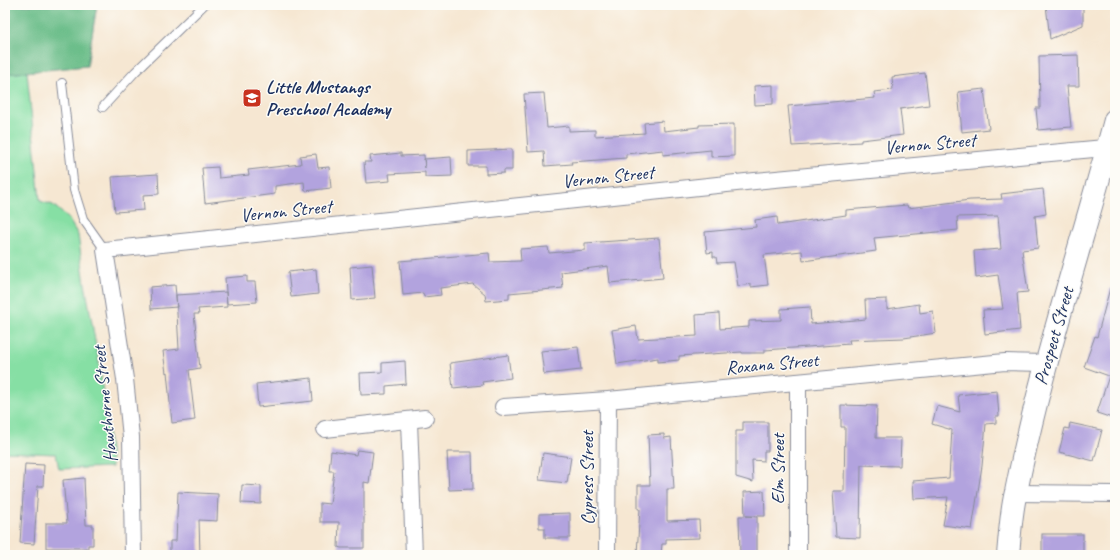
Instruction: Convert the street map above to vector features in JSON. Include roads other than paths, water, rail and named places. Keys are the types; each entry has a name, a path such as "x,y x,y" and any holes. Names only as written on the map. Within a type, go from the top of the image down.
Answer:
{"street":[{"name":"Prospect Street","path":"1008,555 1015,493 1045,364 1111,147 1115,120"},
{"name":"Vernon Street","path":"105,250 755,181 1111,147"},
{"name":"Hawthorne Street","path":"105,250 125,379 131,437 133,555"},
{"name":"Roxana Street","path":"503,408 608,400 1005,362 1045,364"},
{"name":"Elm Street","path":"798,382 798,555"},
{"name":"Cypress Street","path":"607,555 608,400"},
{"path":"325,429 417,419 414,555"},
{"path":"1015,493 1115,494"}],"lane":[{"path":"103,107 135,72 204,5"},
{"path":"62,83 74,190 83,219 105,250"}],"place":[{"name":"Little Mustangs Preschool Academy","path":"252,98"}]}
